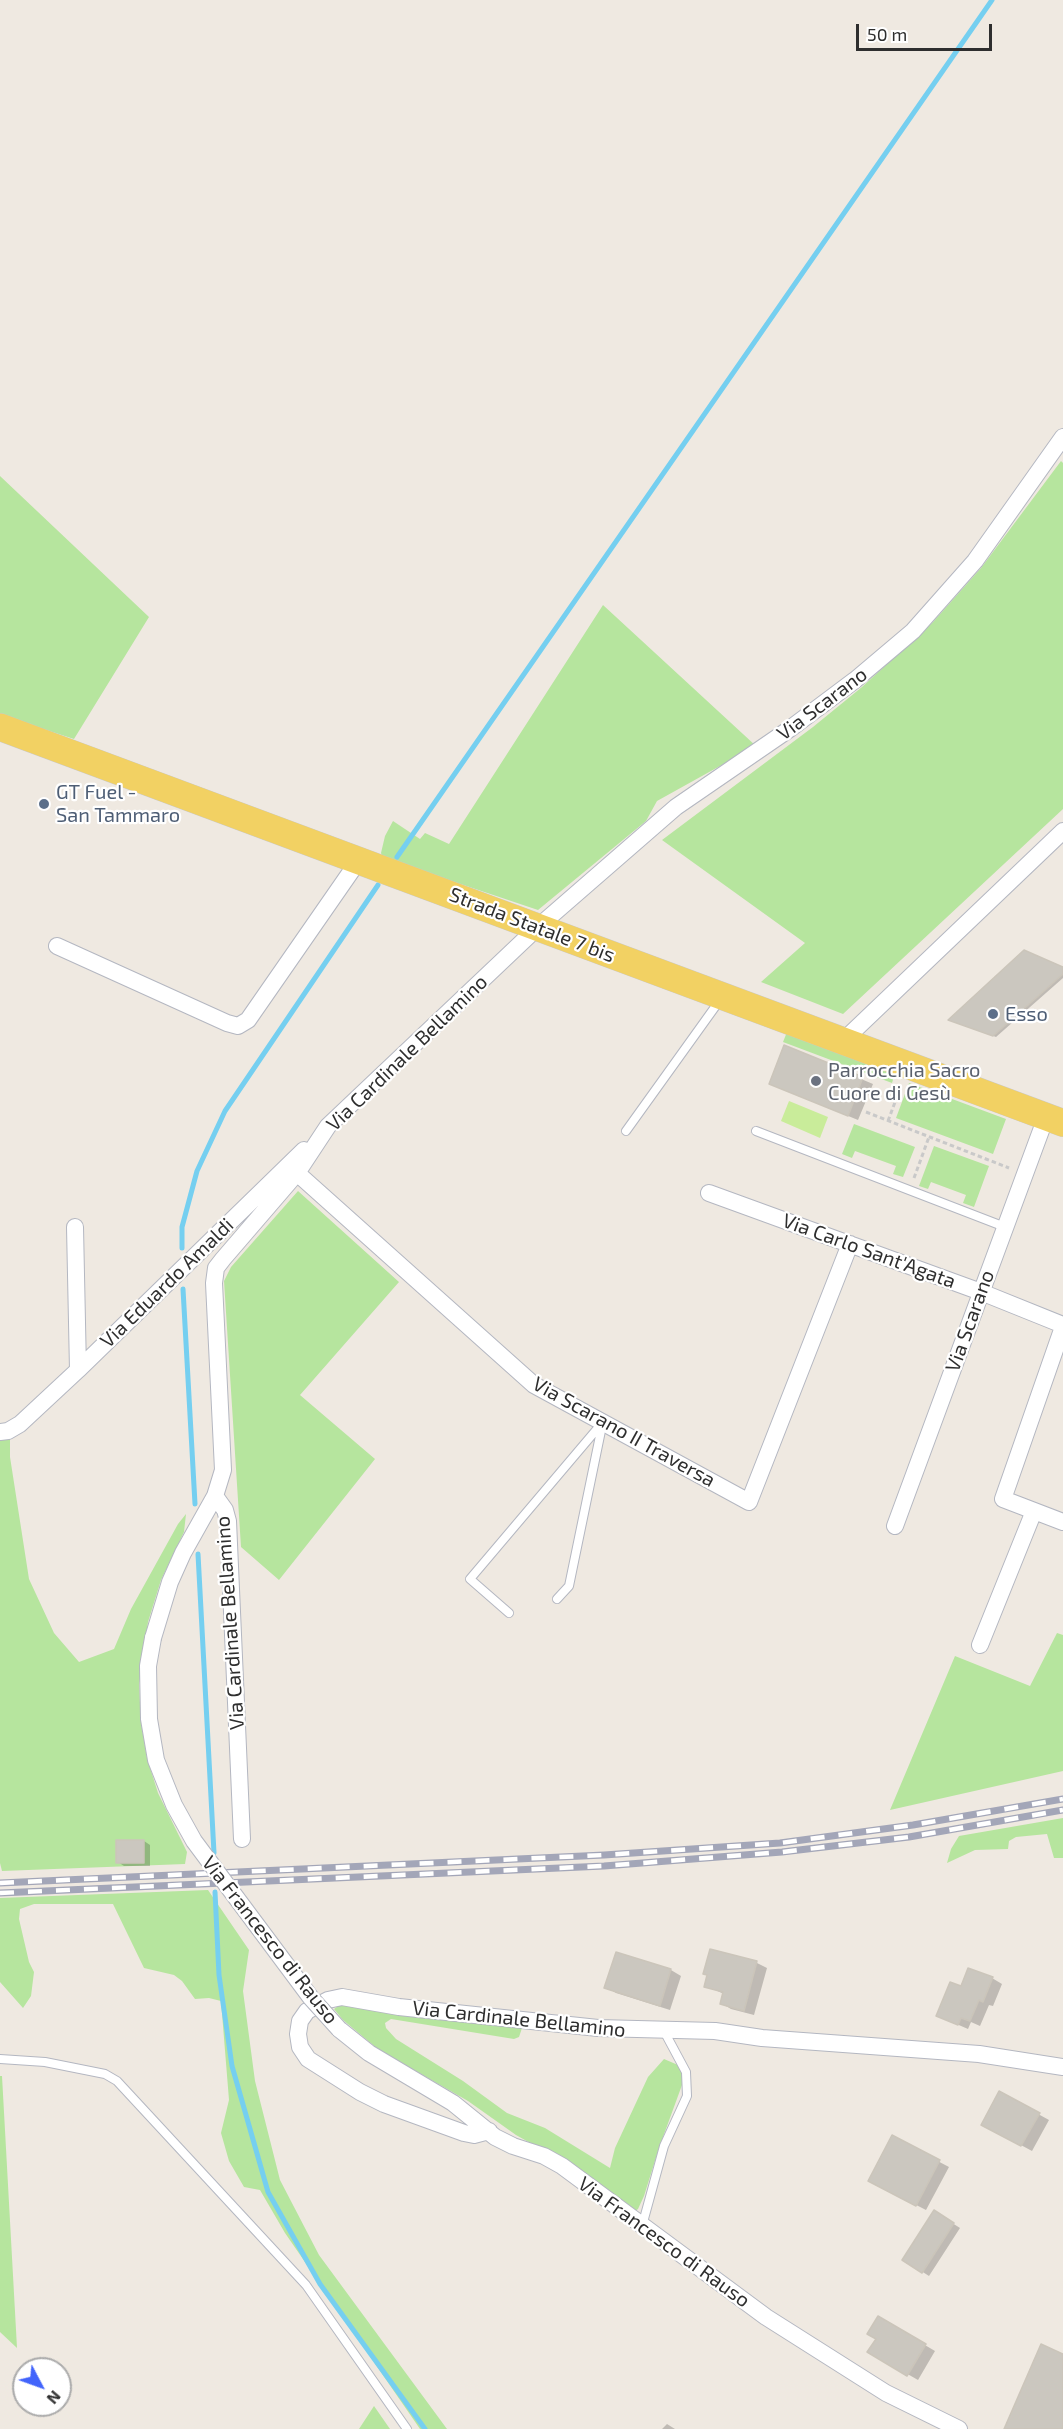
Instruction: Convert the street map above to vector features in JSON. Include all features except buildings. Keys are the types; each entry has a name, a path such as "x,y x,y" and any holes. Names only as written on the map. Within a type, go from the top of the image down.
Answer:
{"main road":[{"name":"Strada Statale 7 bis","path":"0,727 1054,1120"}],"street":[{"name":"Via Scarano","path":"538,927 676,807 791,728 855,680 913,631 975,561 1063,436"},
{"path":"842,1042 1063,831"},
{"path":"57,946 238,1026 248,1020 358,860"},
{"name":"Via Cardinale Bellamino","path":"242,1839 228,1521 225,1510 215,1496 223,1470 214,1283 216,1268 297,1173 328,1126 538,927"},
{"name":"Via Scarano","path":"895,1526 1024,1174 1054,1120"},
{"name":"Via Eduardo Amaldi","path":"0,1432 8,1431 20,1424 78,1370 328,1126"},
{"name":"Via Scarano II Traversa","path":"297,1173 534,1385 749,1502 850,1244"},
{"name":"Via Carlo Sant'Agata","path":"709,1193 981,1292 1063,1326 1003,1499 1063,1522"},
{"path":"75,1227 78,1370"},
{"name":"Via Francesco di Rauso","path":"215,1496 183,1553 170,1582 153,1638 148,1666 149,1719 156,1760 174,1805 194,1841 311,1998 339,2029 369,2053 453,2103 513,2146 544,2156 562,2166 766,2317 886,2393 959,2429"},
{"path":"980,1645 1034,1511"},
{"name":"Via Cardinale Bellamino","path":"489,2131 474,2135 464,2133 384,2104 360,2092 308,2059 300,2047 298,2034 300,2021 307,2011 328,2000 342,1998 524,2021 598,2028 715,2031 762,2038 979,2054 1063,2067"}],"lane":[{"path":"626,1131 722,997"},
{"path":"756,1131 1005,1227"},
{"path":"557,1599 569,1586 603,1422"},
{"path":"509,1613 470,1579 603,1422"},
{"path":"642,2226 664,2146 687,2096 686,2072 663,2030"},
{"path":"0,2059 45,2062 105,2074 117,2081 306,2284 407,2429"}],"path":[{"path":"888,1121 909,1067"},
{"path":"866,1112 1024,1174"},
{"path":"910,1190 929,1137"}],"green space":[{"path":"1061,461 1063,463 1063,809 843,1014 761,982 805,943 662,840 813,727 862,687 933,622 981,568"},
{"path":"0,476 149,617 74,739 0,715"},
{"path":"603,605 756,746 657,801 646,821 538,910 383,858 381,853 385,836 393,821 420,839 425,833 449,844"},
{"path":"787,1032 895,1073 892,1083 783,1042"},
{"path":"909,1083 1006,1119 993,1154 896,1118"},
{"path":"789,1101 828,1117 820,1138 781,1121"},
{"path":"854,1124 915,1147 903,1177 893,1174 896,1166 855,1151 852,1158 842,1154"},
{"path":"934,1146 989,1166 974,1207 963,1203 966,1195 931,1182 928,1189 919,1186"},
{"path":"298,1191 399,1282 300,1395 375,1459 279,1580 241,1547 224,1281 231,1267"},
{"path":"10,1438 10,1457 29,1579 54,1633 79,1662 114,1649 131,1609 178,1524 186,1514 184,1532 161,1580 148,1622 139,1684 141,1722 147,1758 158,1793 187,1852 185,1864 2,1871 0,1863 0,1440"},
{"path":"1057,1633 1063,1635 1063,1771 890,1810 955,1656 1030,1686"},
{"path":"1063,1818 1063,1858 1054,1858 1047,1834 1016,1837 1009,1841 1008,1849 975,1850 947,1863 951,1849 959,1836"},
{"path":"208,1890 249,1950 243,1991 255,2081 280,2180 319,2255 447,2429 420,2429 285,2233 260,2190 244,2187 229,2161 221,2133 229,2100 221,2001 209,1998 195,1999 182,1981 174,1975 144,1968 113,1904 34,1904 20,1909 19,1919 29,1962 34,1972 31,1996 23,2008 0,1982 0,1898"},
{"path":"341,2004 523,2025 519,2037 514,2039 391,2019 385,2023 386,2028 396,2039 463,2081 507,2113 545,2128 610,2168 615,2148 648,2077 664,2059 678,2065 684,2078 638,2209 633,2213 550,2154 516,2135 468,2101 379,2050 343,2020 334,2009"},
{"path":"0,2076 2,2076 17,2348 0,2332"},
{"path":"374,2406 390,2429 359,2429"}],"waterway":[{"path":"397,857 992,0"},
{"path":"182,1248 182,1227 197,1171 225,1111 378,885"},
{"path":"183,1289 195,1504"},
{"path":"198,1554 214,1853"},
{"path":"215,1892 219,1975 232,2066 268,2192 320,2284 425,2429"}],"railway":[{"path":"0,1883 604,1855 780,1843 913,1825 1063,1799"},
{"path":"0,1893 604,1866 782,1852 909,1837 1063,1810"}],"place":[{"name":"GT Fuel - San Tammaro","path":"44,804"},
{"name":"Esso","path":"993,1014"},
{"name":"Parrocchia Sacro Cuore di Gesù","path":"816,1081"}]}
